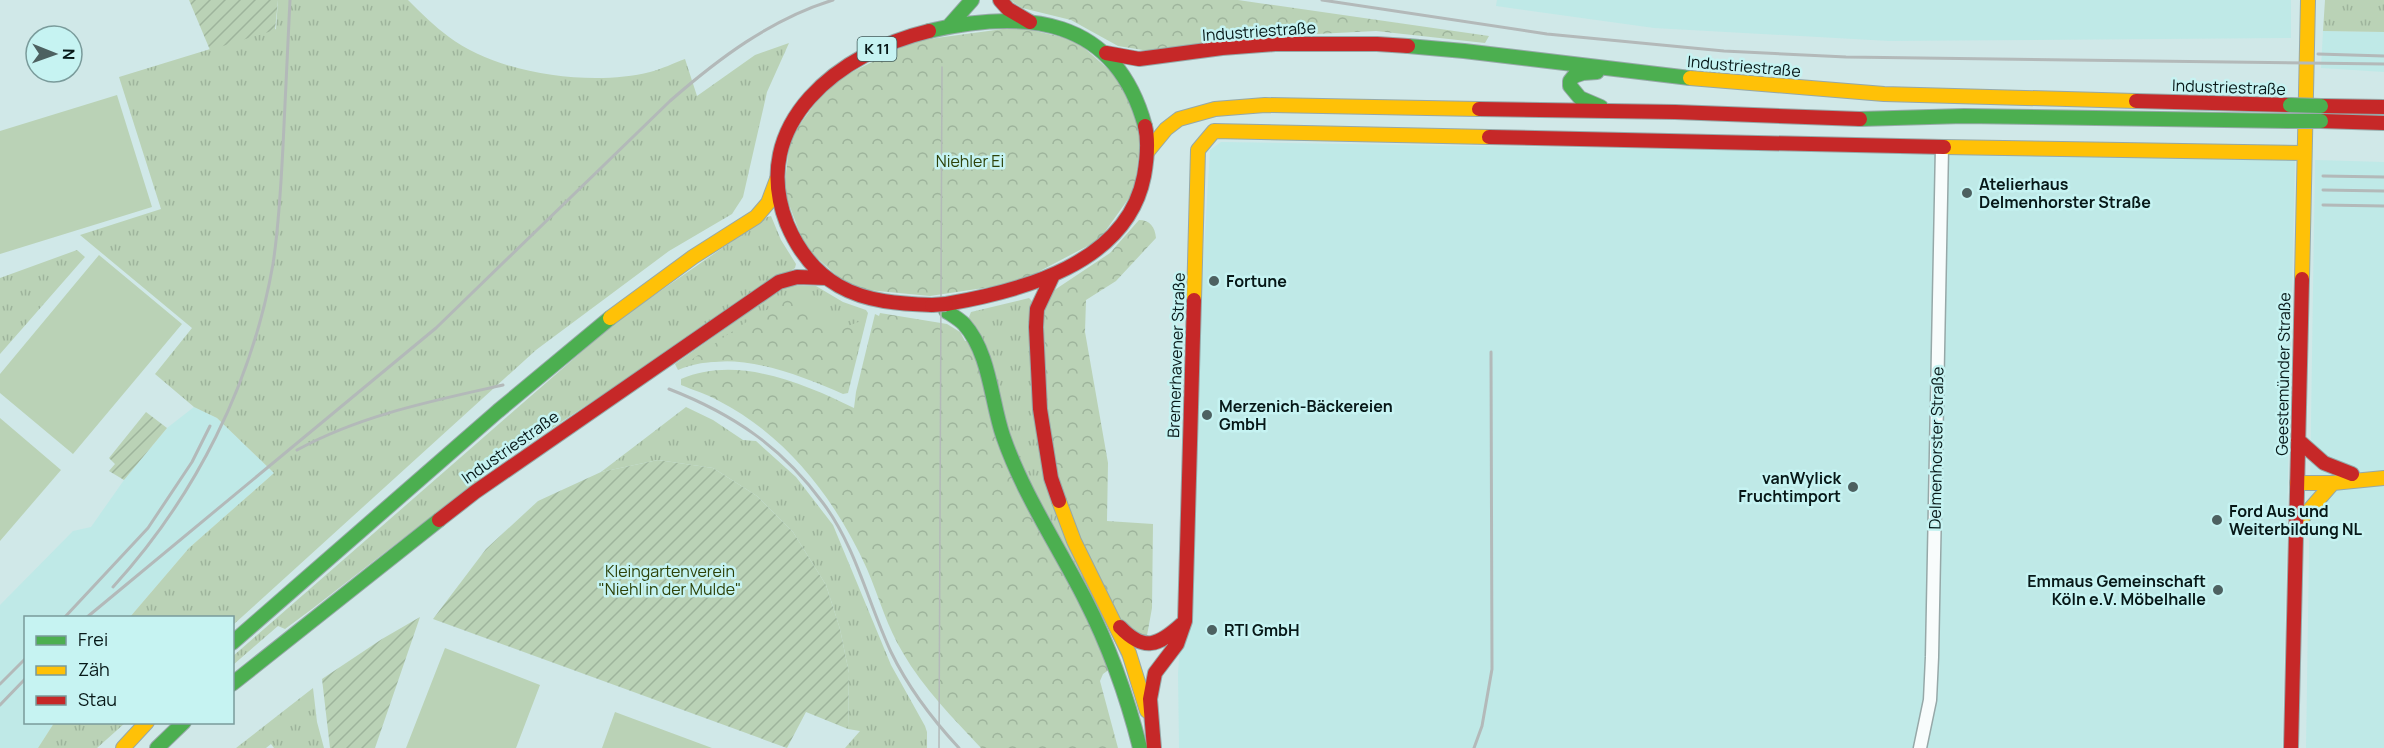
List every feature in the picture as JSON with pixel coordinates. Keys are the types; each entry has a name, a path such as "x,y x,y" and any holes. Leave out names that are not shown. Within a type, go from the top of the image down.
{"main road":[{"path":"949,26 972,0"},
{"name":"K 11","path":"1000,0 1008,9 1031,22"},
{"name":"Geestemünder Straße","path":"2290,748 2308,0"},
{"name":"K 11","path":"992,21 1031,22 1064,29 1100,49 1128,79 1136,93 1147,126 1146,172 1133,208 1113,235 1098,248 1053,275 1012,291 941,306 876,301 850,292 826,278 802,253 787,226 781,207 777,179 780,158 787,130 800,107 814,90 838,70 904,37 949,26 992,21"},
{"name":"Industriestraße","path":"1100,49 1139,59 1254,45 1377,44 1464,51 1630,73 1884,94 2381,106"},
{"path":"1622,112 1579,99 1570,87 1571,81 1576,75 1585,72 1630,73"},
{"name":"Industriestraße","path":"1148,151 1166,129 1179,119 1202,112 1241,106 1301,104 1867,119 1964,116 2384,123"},
{"path":"2366,122 2384,127"},
{"name":"Bremerhavener Straße","path":"1154,748 1150,699 1155,673 1177,644 1185,621 1198,150 1214,131 1942,147"},
{"path":"1942,147 2303,153"},
{"name":"Industriestraße","path":"234,641 498,411 618,312 693,257 756,218 768,203 777,179"},
{"name":"Industriestraße","path":"234,682 475,492 709,329 791,276 806,275 826,278"},
{"name":"Bremerhavener Straße","path":"1053,275 1037,309 1036,327 1044,445 1062,513 1086,569 1113,616 1131,640 1150,645 1168,637 1185,621"},
{"path":"941,306 965,325 978,349 1003,437 1016,470 1036,514 1095,619 1115,664 1140,748"},
{"path":"2298,440 2324,463 2358,477"},
{"path":"2297,477 2333,483 2358,477"},
{"path":"2297,477 2384,478"},
{"path":"2296,524 2333,483"},
{"name":"Bremerhavener Straße","path":"1113,616 1151,724"},
{"path":"1115,664 1127,675 1140,680 1155,673"},
{"path":"123,748 146,724"},
{"path":"157,748 183,724"}],"street":[{"name":"Delmenhorster Straße","path":"1920,748 1930,700 1932,657 1942,147"}],"shaded area":[{"path":"1497,0 2291,0 2291,38 1889,41 1654,28 1496,6"},
{"path":"2323,31 2384,32 2384,72 2321,68"},
{"path":"1221,142 2295,160 2282,748 1179,748 1178,674 1210,150"},
{"path":"2315,160 2384,162 2384,748 2306,748"},
{"path":"194,407 217,418 274,473 189,548 131,616 24,616 24,724 53,724 38,748 0,748 0,605 73,531 91,527 124,480 167,428"}],"green space":[{"path":"189,0 278,0 275,30 210,50"},
{"path":"278,0 408,0 443,33 469,50 493,60 546,74 601,78 626,76 654,71 685,59 697,96 755,55 789,43 767,92 743,197 732,214 669,251 536,350 234,624 234,616 131,616 189,548 274,473 217,418 194,407 155,374 192,328 80,235 161,209 119,77 276,29"},
{"path":"1010,0 1238,0 1489,36 1485,43 1376,31 1277,36 1149,51 1118,46 1071,20 1022,8"},
{"path":"2325,0 2384,0 2384,32 2323,31"},
{"name":"Niehler Ei","path":"1018,27 1075,40 1123,82 1142,131 1134,191 1099,240 1017,283 930,296 857,289 846,284 805,247 784,191 790,138 830,83 914,41"},
{"path":"117,95 152,207 0,254 0,131"},
{"path":"771,216 781,240 796,264 795,268 482,474 481,478 312,609 285,629 278,626 234,664 234,655 617,321"},
{"path":"1139,220 1151,225 1156,238 1116,281 1086,300 1085,332 1108,463 1107,521 1153,524 1152,608 1146,641 1124,627 1072,524 1049,440 1043,311 1053,291 1110,253"},
{"path":"77,250 85,257 0,354 0,278"},
{"path":"99,255 182,324 73,454 0,393 0,374"},
{"path":"787,285 816,286 868,313 848,393 843,394 783,371 741,362 720,361 678,370 675,364"},
{"path":"795,296 812,302 810,313 813,317 823,316 835,328 843,328 866,319 847,392 842,393 805,377 765,366 738,361 691,360 754,317"},
{"path":"1029,298 1032,301 1123,660 1105,621 1028,487 969,317 971,312"},
{"path":"880,313 947,324 960,332 965,341 968,341 1070,584 1110,669 1103,674 1100,681 1118,748 981,748 939,703 911,666 892,633 855,543 807,472 788,451 744,415 681,385 681,379 702,372 747,371 792,382 854,408 875,314 879,316"},
{"path":"686,407 713,420 743,440 756,441 796,477 833,525 891,665 925,726 927,748 845,748 860,731 848,729 849,673 840,629 826,585 793,532 757,496 713,468 658,460 601,472"},
{"path":"146,412 167,428 124,480 109,471 115,464 109,458"},
{"path":"0,418 61,470 0,541"},
{"name":"Kleingartenverein \"Niehl in der Mulde\"","path":"658,460 713,468 757,496 793,532 826,585 840,629 849,673 848,729 806,712 787,748 433,619 486,549 538,501 601,472"},
{"path":"420,617 375,748 330,748 322,679"},
{"path":"445,648 540,685 516,748 406,748"},
{"path":"313,688 317,722 324,748 274,748 271,744 266,748 236,748"},
{"path":"615,712 712,748 602,748"},
{"path":"53,724 124,724 97,748 38,748"}],"tram line":[{"path":"939,748 942,67"}],"railway":[{"path":"113,587 143,552 194,477 216,437 251,352 263,309 277,235 290,0"},
{"path":"88,616 436,328 688,85 767,29 810,8 833,0"},
{"path":"1322,0 1547,34 1724,51 1846,57 2384,64"},
{"path":"2318,54 2384,56"},
{"path":"2323,176 2384,177"},
{"path":"2323,190 2384,191"},
{"path":"2323,205 2384,206"},
{"path":"1474,748 1482,726 1492,669 1491,352"},
{"path":"297,450 346,427 397,410 503,385"},
{"path":"669,389 714,409 755,434 791,465 807,483 823,503 844,538 891,652 905,678 939,726 959,748"},
{"path":"66,616 148,528 192,462 210,426"},
{"path":"0,684 24,660"},
{"path":"0,705 24,680"}],"traffic: fast":[{"path":"949,26 972,0"},
{"path":"929,31 965,24 999,21 1032,22 1062,29 1089,42 1112,62 1131,89 1145,126"},
{"path":"1408,46 1690,78"},
{"path":"1597,72 1574,76 1570,81 1570,86 1580,98 1601,107"},
{"path":"2290,105 2321,106"},
{"path":"1860,119 1964,116 2289,121"},
{"path":"2289,121 2321,121"},
{"path":"946,311 964,324 979,349 1011,457 1030,499 1085,599 1110,653 1140,748"},
{"path":"234,641 498,411 610,318"},
{"path":"234,682 439,520"},
{"path":"157,748 182,724"}],"traffic: slow":[{"path":"2302,279 2308,0"},
{"path":"1690,78 1884,94 2136,101"},
{"path":"1148,151 1166,129 1179,119 1215,109 1265,105 1479,109"},
{"path":"1194,300 1198,150 1214,131 1489,137"},
{"path":"1944,147 2303,153"},
{"path":"610,318 693,257 756,217 768,203 777,179"},
{"path":"2297,483 2333,483 2384,478"},
{"path":"2297,524 2333,483"},
{"path":"1059,501 1074,541 1129,653 1147,711"},
{"path":"123,748 145,724"}],"traffic: jam":[{"path":"1000,0 1008,9 1030,22"},
{"path":"929,31 896,41 864,56 835,75 810,98 791,124 780,154 778,188 787,224 796,243 822,274 839,286 861,296 896,303 932,305"},
{"path":"1106,53 1139,59 1222,48 1275,44 1408,46"},
{"path":"2136,101 2290,105"},
{"path":"2321,106 2384,107"},
{"path":"1479,109 1675,112 1860,119"},
{"path":"2321,121 2384,123"},
{"path":"946,304 1006,291 1037,281 1067,268 1094,252 1116,231 1134,206 1146,163 1145,126"},
{"path":"1489,137 1944,147"},
{"path":"1053,275 1037,309 1036,327 1040,409 1051,478 1059,501"},
{"path":"439,520 475,492 779,282 797,277 826,278"},
{"path":"2291,748 2302,279"},
{"path":"1154,748 1150,699 1155,673 1177,644 1185,621 1194,300"},
{"path":"932,305 946,304"},
{"path":"2298,440 2324,463 2352,474"},
{"path":"1120,627 1136,640 1151,643 1166,637 1182,624"}],"place":[{"name":"Atelierhaus Delmenhorster Straße","path":"1967,193"},
{"name":"Fortune","path":"1214,281"},
{"name":"Merzenich-Bäckereien GmbH","path":"1207,415"},
{"name":"vanWylick Fruchtimport","path":"1853,487"},
{"name":"Ford Aus und Weiterbildung NL","path":"2217,520"},
{"name":"Emmaus Gemeinschaft Köln e.V. Möbelhalle","path":"2218,590"},
{"name":"RTI GmbH","path":"1212,630"}]}
